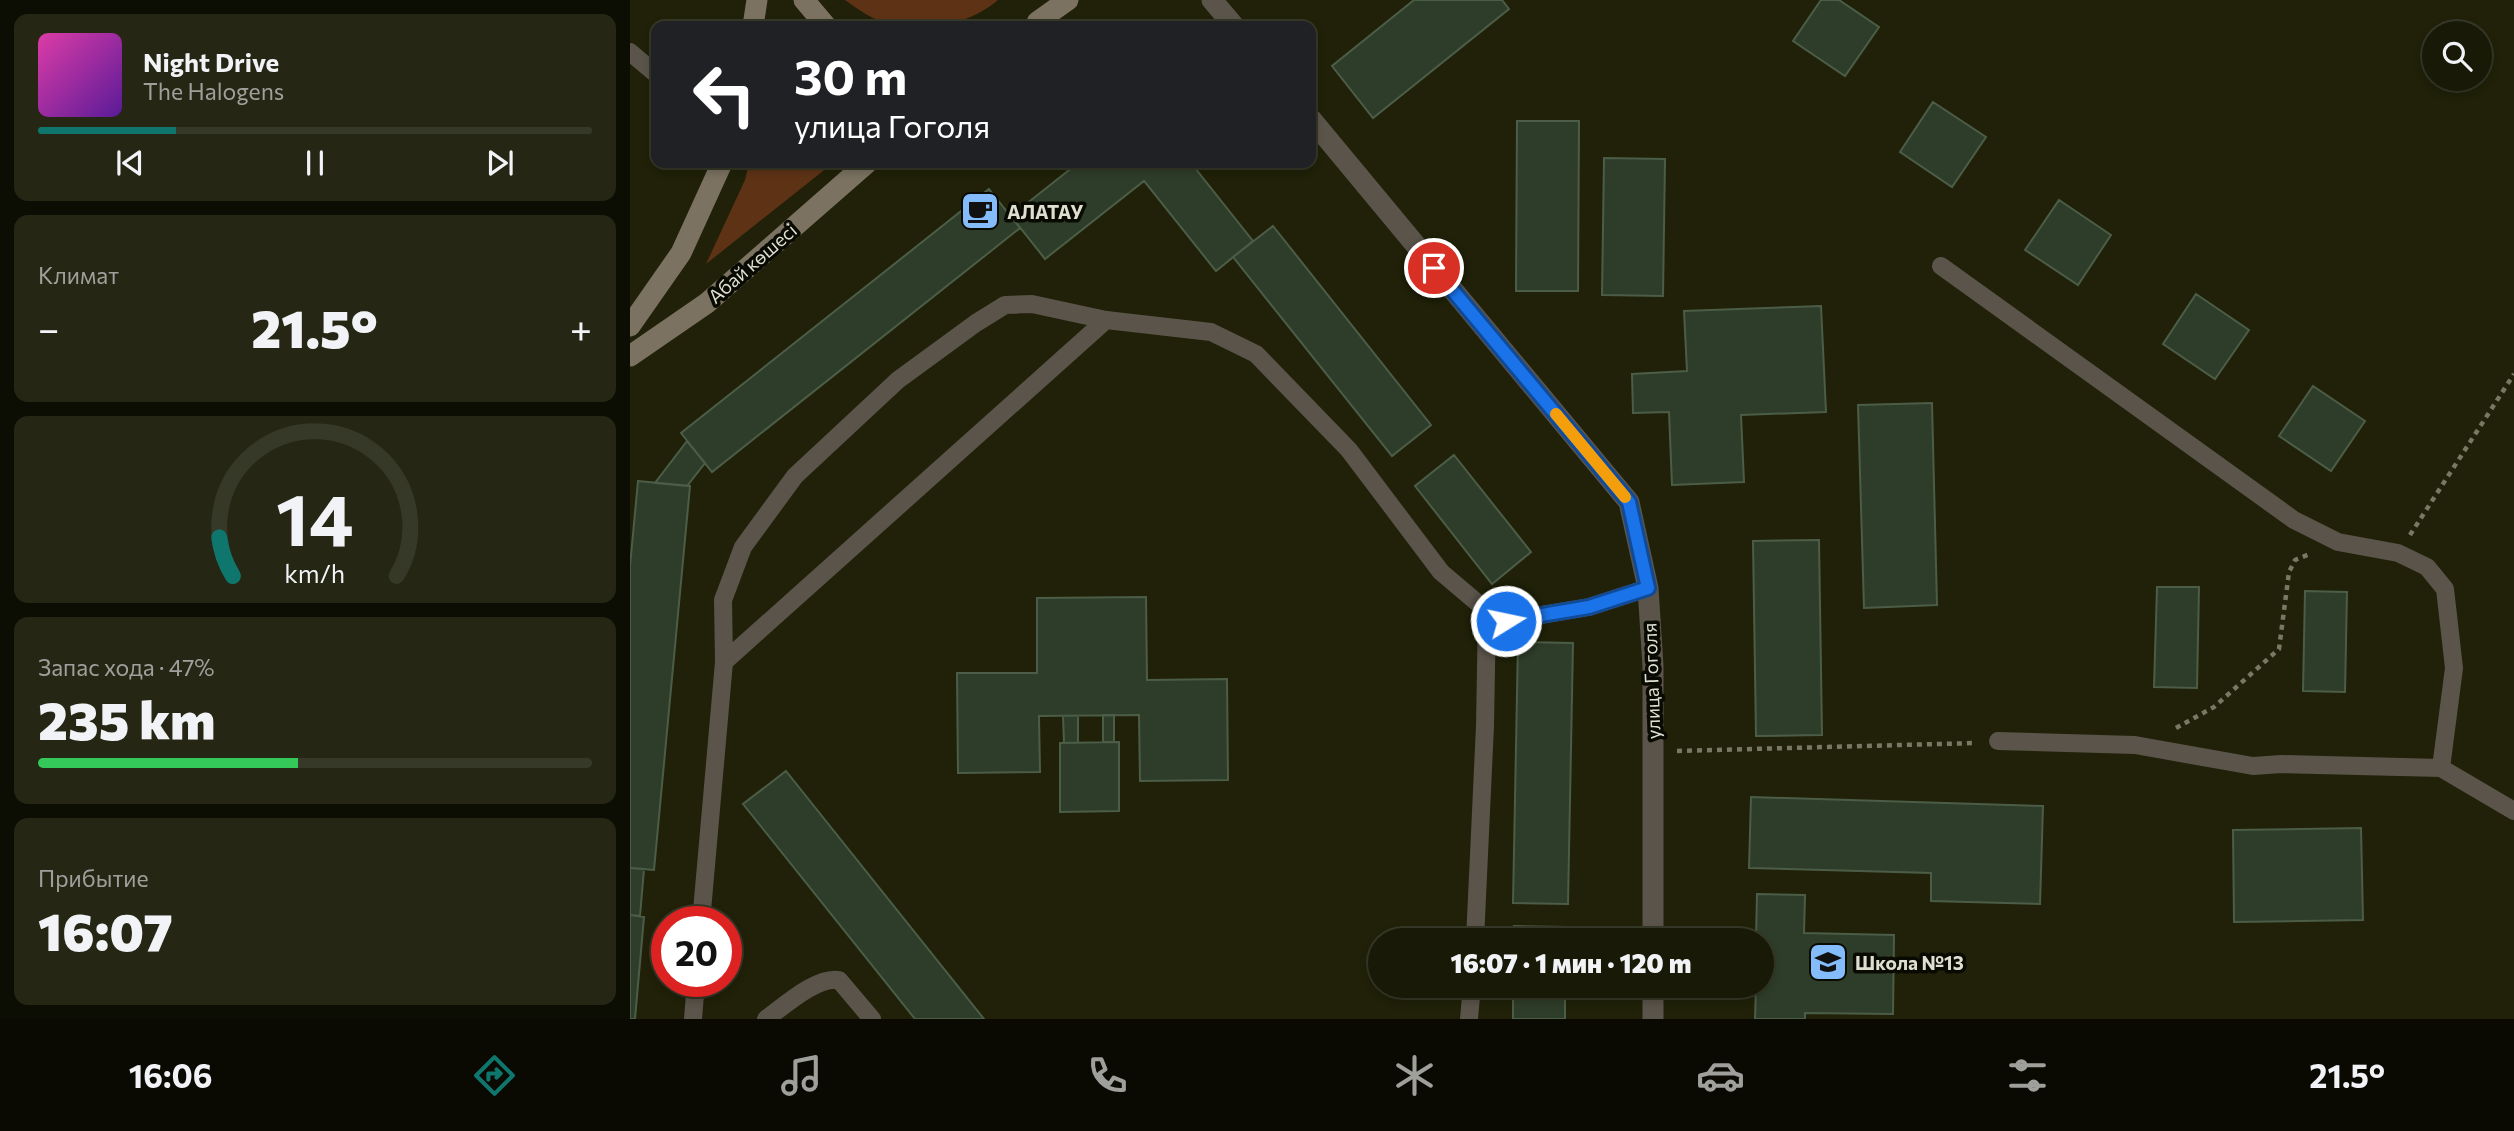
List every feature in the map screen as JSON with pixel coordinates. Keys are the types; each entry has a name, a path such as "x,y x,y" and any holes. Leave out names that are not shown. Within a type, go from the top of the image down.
{"main road":[{"path":"754,21 757,0"},
{"path":"804,0 822,21"},
{"path":"1036,21 1054,0"},
{"path":"1038,21 1068,0"},
{"path":"630,326 681,253 720,168"},
{"name":"Абай көшесі","path":"630,356 707,303 861,168"}],"street":[{"path":"1212,0 1230,21"},
{"name":"улица Гоголя","path":"1316,125 1629,502 1648,588 1653,666 1653,928"},
{"path":"1653,998 1653,1019"}],"lane":[{"path":"630,52 651,70"},
{"path":"1941,266 2294,520 2338,542 2398,553 2427,566 2445,589 2454,668 2441,768"},
{"path":"702,906 724,662 723,600 743,547 795,476 898,380 1005,304 1032,304 1106,320 1211,332 1256,354 1349,450 1441,572 1488,611 1506,621 1589,607 1648,588"},
{"path":"724,662 1106,320"},
{"path":"1476,928 1488,611"},
{"path":"1998,740 2135,745 2253,766 2281,764 2441,768 2514,811"},
{"path":"766,1019 821,981 833,979 839,980 872,1019"},
{"path":"693,1019 695,997"},
{"path":"1469,1019 1471,998"}],"path":[{"path":"2398,553 2514,374"},
{"path":"2135,745 2166,734 2214,707 2279,649 2289,572 2295,560 2338,542"},
{"path":"1653,753 1983,743 1998,740"}],"shaded area":[{"path":"845,0 998,0 960,21 882,21"},
{"path":"748,168 827,168 706,264 745,180"}],"building":[{"path":"1414,0 1502,0 1509,9 1373,118 1332,66"},
{"path":"1821,0 1839,0 1879,27 1845,76 1793,41"},
{"path":"1933,102 1986,137 1952,187 1900,152"},
{"path":"1517,121 1579,121 1578,291 1516,291"},
{"path":"1604,158 1665,159 1663,296 1602,295"},
{"path":"1072,168 1195,168 1253,241 1216,271 1144,181 1045,259 1011,216"},
{"path":"989,189 1020,228 712,472 681,433"},
{"path":"2059,200 2111,235 2078,285 2025,250"},
{"path":"1273,226 1431,425 1392,456 1233,257"},
{"path":"2196,294 2249,330 2215,379 2163,344"},
{"path":"1821,306 1826,412 1741,415 1744,482 1672,485 1669,412 1633,413 1632,374 1687,371 1684,311"},
{"path":"2313,386 2365,421 2331,471 2279,436"},
{"path":"1932,403 1937,605 1864,608 1858,405"},
{"path":"687,441 705,463 687,486 655,483"},
{"path":"1454,455 1531,552 1492,584 1415,486"},
{"path":"638,481 690,486 654,870 630,868 630,566"},
{"path":"1819,540 1822,735 1756,736 1753,541"},
{"path":"2157,587 2199,587 2197,688 2154,687"},
{"path":"2305,591 2347,592 2345,692 2303,691"},
{"path":"1146,597 1147,680 1227,679 1228,780 1140,781 1139,715 1039,716 1040,772 958,773 957,673 1037,673 1037,598"},
{"path":"1518,642 1573,643 1568,904 1513,903"},
{"path":"1103,715 1114,715 1114,742 1103,742"},
{"path":"1063,716 1078,716 1078,743 1064,743"},
{"path":"1119,742 1119,811 1060,812 1060,743"},
{"path":"786,771 984,1019 915,1019 743,804"},
{"path":"1751,797 2043,806 2040,904 1931,901 1931,873 1749,868"},
{"path":"2361,828 2363,920 2234,922 2233,830"},
{"path":"630,868 644,869 640,916 630,915"},
{"name":"Школа №13","path":"1757,894 1805,895 1804,933 1894,935 1893,1014 1805,1013 1805,1019 1755,1019 1756,998 1774,998 1774,928 1756,928"},
{"path":"630,915 644,917 635,1019 630,1019"},
{"path":"1514,926 1566,927 1566,928"},
{"path":"1513,998 1565,998 1565,1019 1513,1019"}],"slow traffic":[{"path":"1556,414 1625,497"}],"place":[{"name":"АЛАТАУ","path":"980,211"},
{"name":"Школа №13","path":"1828,962"}],"route":[{"path":"1434,268 1629,502 1648,588 1589,607 1506,621"}]}
